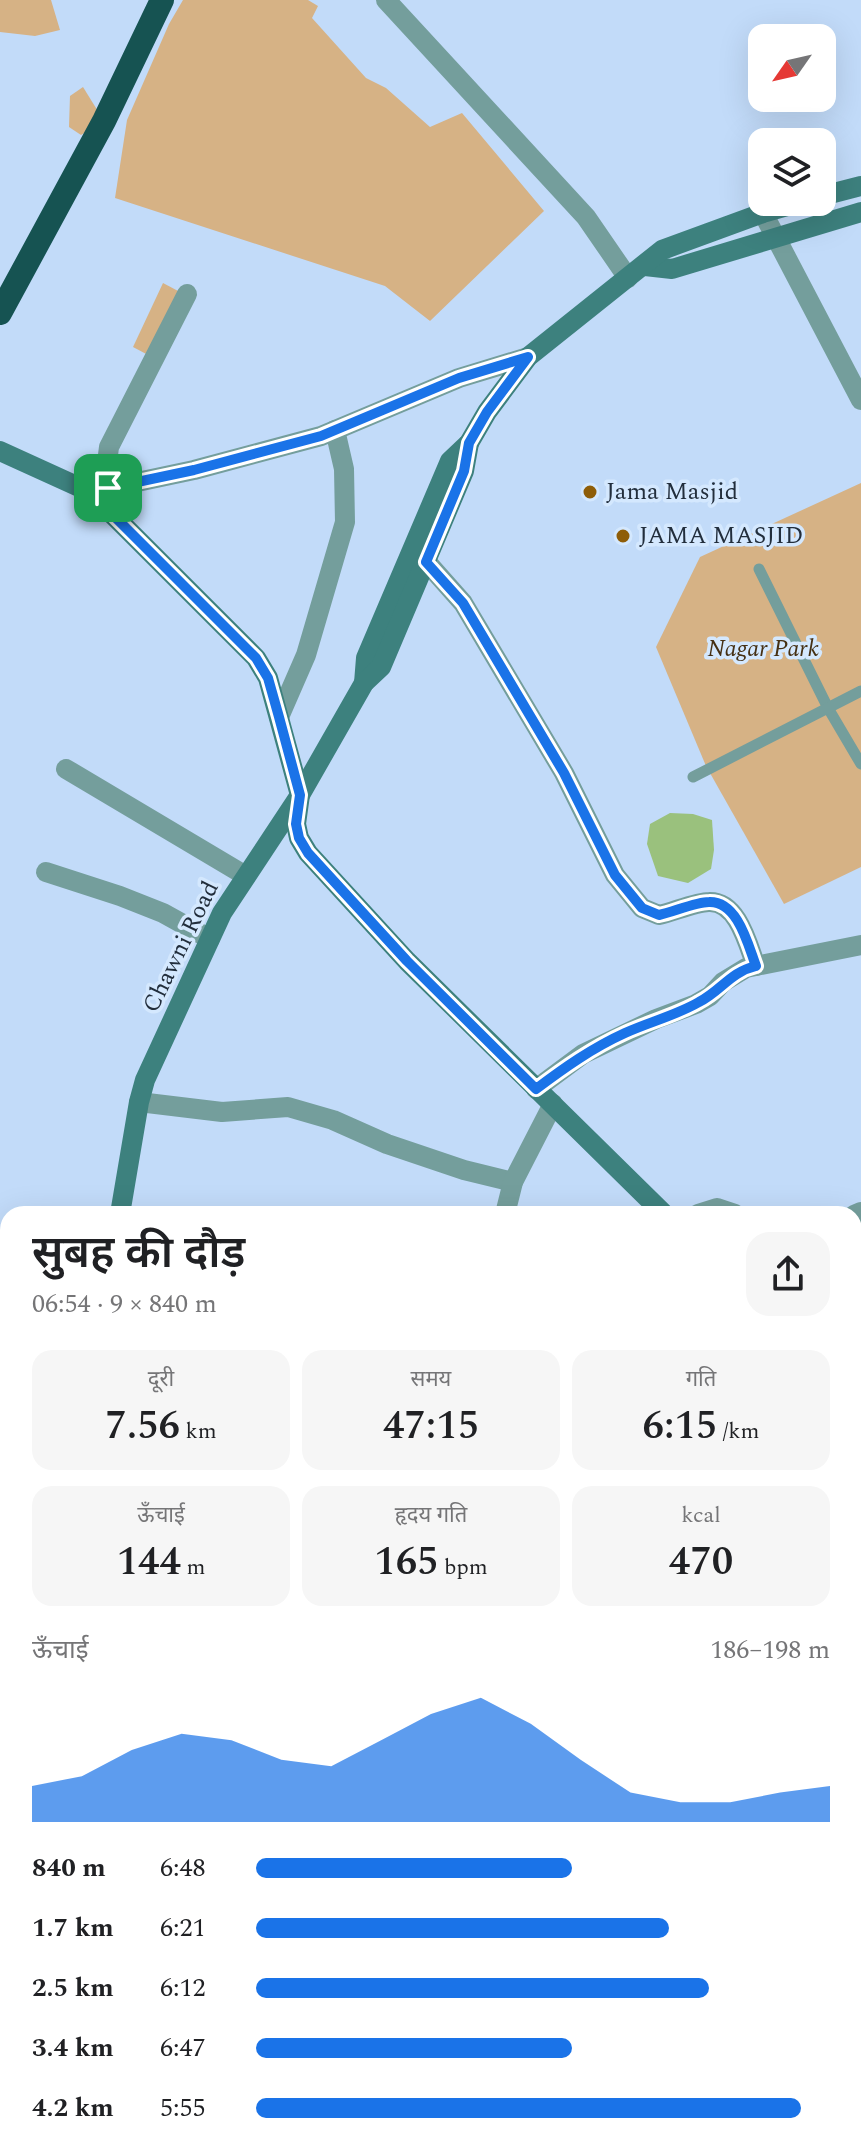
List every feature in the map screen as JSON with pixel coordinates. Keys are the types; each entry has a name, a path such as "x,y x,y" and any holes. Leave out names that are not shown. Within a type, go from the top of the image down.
{"highway":[{"path":"0,313 104,121 162,0"}],"street":[{"path":"386,0 636,272 672,269 861,212"},
{"path":"836,192 861,186"},
{"name":"Chawni Road","path":"121,1206 145,1080 222,913 300,795 364,683 381,667 420,555 464,471 469,443 487,412 528,357 662,250 755,216"},
{"path":"765,216 861,400"},
{"path":"99,490 109,447 187,294"},
{"path":"99,490 194,470 321,436 459,378 528,357"},
{"path":"279,717 306,655 345,522 344,469 335,430"},
{"path":"0,451 99,490 256,658 268,678 300,795 296,824 299,838 308,853 407,961 656,1206"},
{"path":"420,555 463,603 564,773 615,875 642,908 659,915 706,901 719,903 734,915 756,966"},
{"path":"66,769 246,876"},
{"path":"46,872 163,913 210,939"},
{"path":"536,1089 583,1054 656,1019 696,1004 746,968 861,945"},
{"path":"139,1102 222,1112 288,1107 333,1120 387,1144 464,1170 513,1182"},
{"path":"507,1206 513,1182 553,1104"}],"lane":[{"path":"759,569 828,708 861,764"},
{"path":"693,777 861,691"}],"green space":[{"path":"0,0 51,0 60,30 35,36 0,32"},
{"path":"183,0 308,0 318,6 312,18 366,78 386,88 430,127 462,113 544,211 430,321 385,286 115,198 127,120 169,24"},
{"path":"83,87 104,121 81,135 69,127 70,96"},
{"path":"163,283 180,292 150,356 133,347"},
{"name":"Nagar Park","path":"861,483 861,867 784,904 706,766 656,647 700,557"}],"shaded area":[{"path":"670,813 693,814 712,820 714,850 711,869 688,883 658,876 647,844 650,824"}],"place":[{"name":"Jama Masjid","path":"590,492"},
{"name":"JAMA MASJID","path":"623,536"}],"route":[{"path":"528,357 487,412 469,443 464,471 426,562 463,603 564,773 615,875 642,908 659,915 706,901 719,903 734,915 756,966 746,968 723,982 710,996 696,1004 656,1019 583,1054 536,1089 407,961 308,853 299,838 296,824 300,795 268,678 256,658 90,492 108,488 194,470 321,436 459,378 528,357"}]}
